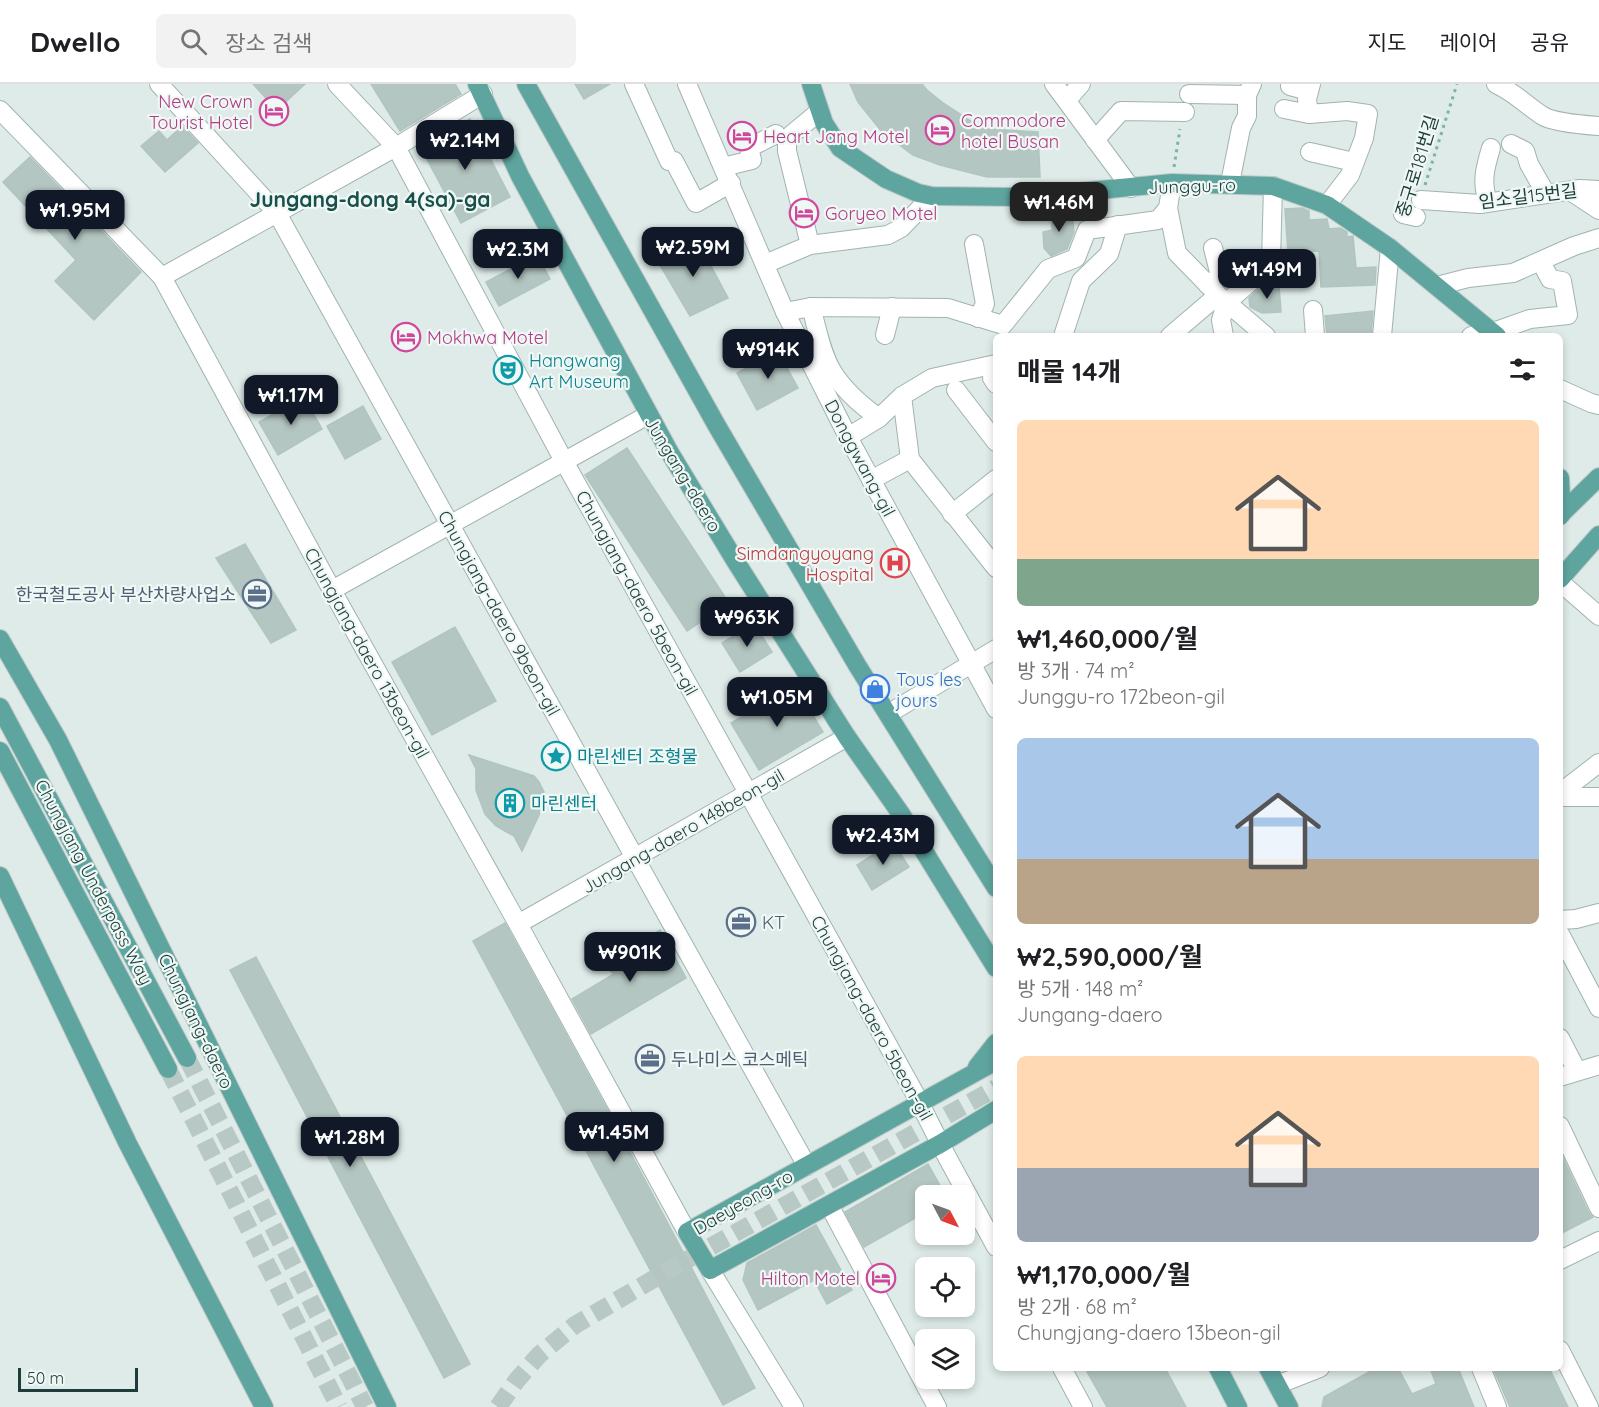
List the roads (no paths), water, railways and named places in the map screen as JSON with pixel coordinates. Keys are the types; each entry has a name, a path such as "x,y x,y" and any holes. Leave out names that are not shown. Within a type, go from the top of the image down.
{"main road":[{"path":"526,84 717,426 888,714 993,883"},
{"name":"Junggu-ro","path":"811,84 824,123 840,148 886,179 918,193 932,196 1027,197 1173,183 1273,186 1327,205 1390,248 1494,333"},
{"name":"Jungang-daero","path":"480,89 520,176 648,415 736,562 847,738 901,814 993,963"},
{"path":"1563,512 1599,477"},
{"path":"1563,566 1596,538"},
{"path":"1563,576 1596,538"},
{"name":"Chungjang-daero","path":"0,639 63,751 387,1407"},
{"name":"Chungjang Underpass Way","path":"0,706 187,1058"},
{"name":"Chungjang Underpass Way","path":"0,751 168,1069"},
{"path":"0,876 128,1144 264,1407"},
{"path":"968,1076 993,1049"},
{"name":"Daeyeong-ro","path":"710,1270 687,1232 993,1063"},
{"path":"710,1270 940,1144 993,1112"},
{"path":"1220,1371 1238,1407"},
{"path":"1270,1371 1289,1407"}],"street":[{"name":"Chungjang-daero 9beon-gil","path":"159,84 277,213 807,1166"},
{"name":"Chungjang-daero 5beon-gil","path":"338,84 396,147 565,463 920,1103 993,1241"},
{"path":"634,84 669,161 674,160 696,203 727,175 752,160 749,148 776,134"},
{"name":"Donggwang-gil","path":"687,84 785,312 848,437 993,703"},
{"path":"1054,84 1131,188"},
{"path":"1066,100 1081,84"},
{"path":"1496,84 1511,91 1545,117 1599,126"},
{"path":"1290,86 1310,88 1307,99 1309,114"},
{"path":"162,277 396,147 480,89"},
{"path":"1095,140 1121,111 1187,103 1249,89 1247,116 1241,128 1230,183"},
{"path":"1284,109 1309,114 1347,111 1368,114 1364,138 1350,175 1327,205"},
{"name":"Chungjang-daero 13beon-gil","path":"0,110 162,277 332,590 519,924 687,1232"},
{"path":"810,245 787,151 787,141 820,111"},
{"path":"1511,144 1525,151 1529,164 1546,194"},
{"path":"1488,202 1483,188 1484,171 1491,148"},
{"path":"1310,152 1354,162"},
{"path":"1173,183 1168,208 1177,253 1217,294 1262,333"},
{"path":"1173,333 1217,294 1261,273 1271,262 1273,186"},
{"name":"임소길15번길","path":"1413,210 1599,189"},
{"path":"1570,191 1599,210"},
{"path":"765,264 810,245 888,235 901,228 932,196"},
{"path":"785,312 812,307 948,308 1006,331 1048,269 1076,258 1087,230 1158,220 1168,208"},
{"path":"1064,333 1082,281 1109,254 1118,225"},
{"path":"1437,286 1468,278 1513,273 1574,246 1599,238"},
{"path":"974,244 985,304 978,318"},
{"path":"1213,248 1220,276 1217,294 1223,333"},
{"path":"1382,333 1390,248"},
{"path":"1498,333 1530,320 1568,315 1562,280 1550,279 1541,262"},
{"path":"812,307 824,355 833,372 864,407 879,417"},
{"path":"885,335 892,307"},
{"path":"1313,310 1315,333"},
{"path":"848,437 879,417 902,396 932,378 993,376"},
{"path":"956,390 993,438"},
{"path":"1563,390 1599,405"},
{"path":"902,396 910,459 952,514 993,560"},
{"path":"332,590 648,415"},
{"path":"871,480 910,459"},
{"path":"952,514 993,481"},
{"path":"1563,583 1599,615"},
{"path":"888,714 993,651"},
{"name":"Jungang-daero 148beon-gil","path":"519,924 847,738"},
{"path":"1563,793 1599,763"},
{"path":"1563,795 1599,797"},
{"path":"1563,920 1599,913"},
{"path":"1563,940 1599,1008"},
{"path":"1563,1050 1569,1074 1599,1065"},
{"path":"1563,1132 1599,1208"},
{"path":"829,1205 937,1407"},
{"path":"1563,1259 1599,1241"},
{"path":"710,1270 794,1407"},
{"path":"1563,1356 1589,1407"},
{"path":"1064,1371 1083,1407"},
{"path":"1277,1385 1312,1371"},
{"path":"1482,1371 1497,1407"}],"tunnel":[{"path":"187,1058 365,1407"},
{"path":"168,1069 339,1407"},
{"path":"498,1407 539,1355 575,1325 676,1266 993,1090"}],"place":[{"name":"New Crown Tourist Hotel","path":"274,111"},
{"name":"Commodore hotel Busan","path":"940,130"},
{"name":"Heart Jang Motel","path":"742,136"},
{"name":"Goryeo Motel","path":"804,213"},
{"name":"Mokhwa Motel","path":"406,337"},
{"name":"Hangwang Art Museum","path":"508,370"},
{"name":"Simdangyoyang Hospital","path":"895,563"},
{"name":"한국철도공사 부산차량사업소","path":"257,594"},
{"name":"Tous les jours","path":"875,689"},
{"name":"마린센터 조형물","path":"556,756"},
{"name":"마린센터","path":"510,803"},
{"name":"KT","path":"741,922"},
{"name":"두나미스 코스메틱","path":"650,1059"},
{"name":"Hilton Motel","path":"881,1278"}],"district":[{"name":"Jungang-dong 4(sa)-ga","path":"370,199"}]}
